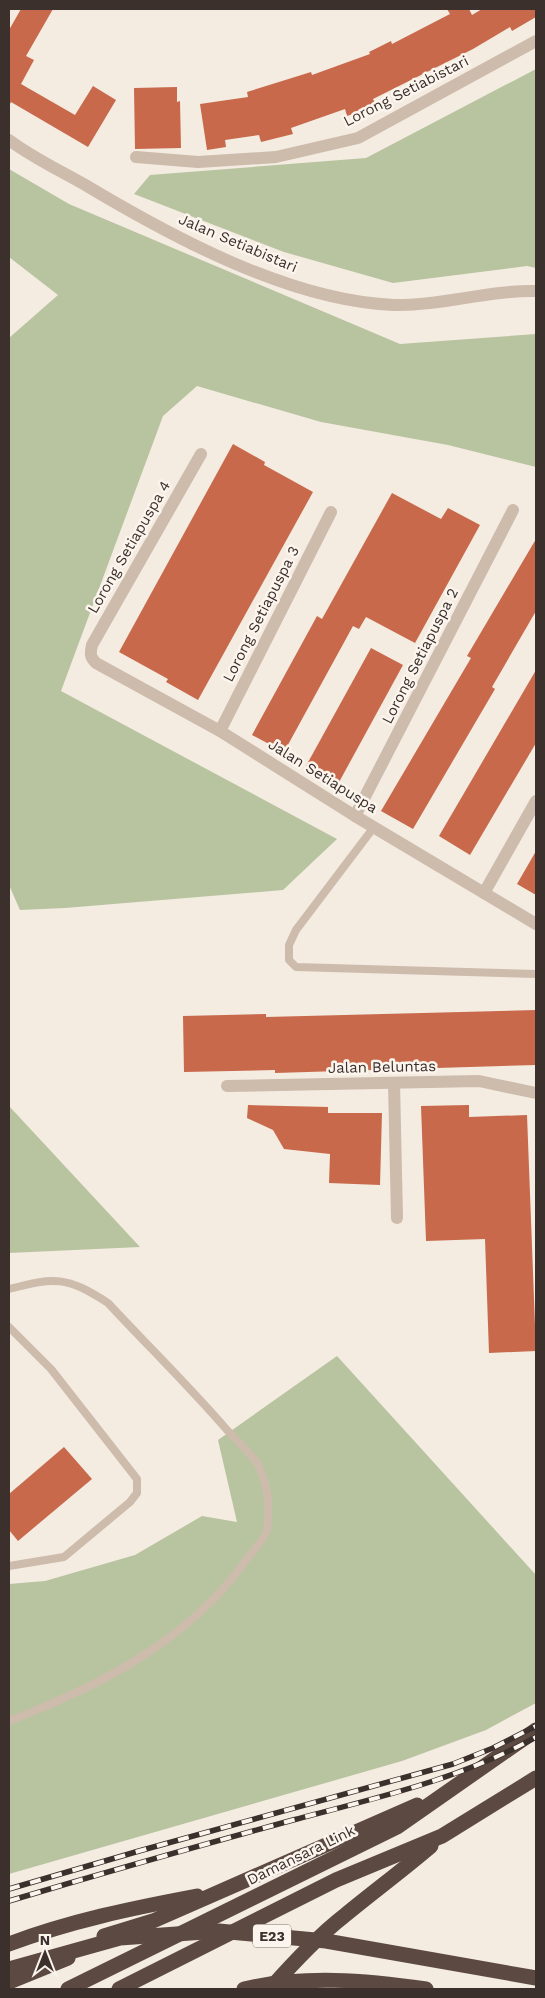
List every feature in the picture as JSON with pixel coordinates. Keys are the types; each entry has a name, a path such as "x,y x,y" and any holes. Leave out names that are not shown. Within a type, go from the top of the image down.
{"highway":[{"name":"Damansara Link","path":"68,1989 397,1827 536,1730"},
{"name":"E23","path":"119,1989 336,1880 442,1836 536,1778"},
{"path":"9,1964 153,1921 447,1791"},
{"path":"270,1989 295,1960 342,1916 397,1875 442,1836"},
{"path":"9,1944 32,1935 122,1910 223,1890"},
{"name":"E23","path":"9,1969 120,1938 219,1930 326,1941 536,1978"},
{"path":"9,1982 120,1938"},
{"path":"244,1989 265,1984 330,1980 426,1989"}],"street":[{"name":"Lorong Setiabistari","path":"136,157 198,162 276,157 358,138 536,41"},
{"name":"Jalan Setiabistari","path":"9,140 149,223 253,271 320,294 358,302 396,305 494,293 536,291"},
{"name":"Lorong Setiapuspa 4","path":"92,658 90,654 92,646 200,454"},
{"name":"Lorong Setiapuspa 2","path":"355,816 513,510"},
{"name":"Lorong Setiapuspa 3","path":"220,731 331,512"},
{"name":"Jalan Setiapuspa","path":"92,658 96,663 220,731 355,816 536,924"},
{"path":"484,892 536,801"},
{"name":"Jalan Beluntas","path":"227,1086 479,1082 536,1093"},
{"path":"394,1083 397,1218"}],"lane":[{"path":"374,827 296,930 289,945 289,960 296,967 536,974"},
{"path":"9,1289 49,1280 67,1282 88,1290 108,1303 258,1464 268,1491 267,1531 239,1570 186,1625 120,1671 70,1697 9,1721"},
{"path":"9,1327 51,1368 137,1479 137,1493 130,1502 64,1557 9,1566"}],"green space":[{"path":"536,69 536,268 527,266 393,283 284,252 134,194 150,175 366,158"},
{"path":"9,169 69,204 400,344 536,334 536,467 448,445 321,422 197,386 163,416 61,691 337,839 283,890 20,910 9,885 9,338 58,295 9,257"},
{"path":"9,1106 140,1247 9,1253"},
{"path":"337,1356 536,1575 536,1703 486,1730 402,1761 9,1874 9,1584 45,1581 135,1555 202,1516 237,1522 218,1440"}],"building":[{"path":"21,9 53,9 26,56 34,60 21,84 75,115 93,86 116,100 88,147 11,102 9,106 9,30"},
{"path":"447,9 469,9 472,15 482,9 536,9 536,17 512,31 510,27 473,49 373,99 376,106 347,116 345,109 291,128 293,134 261,142 259,135 225,140 226,147 207,150 200,104 248,97 247,92 311,72 312,75 370,54 369,52 391,41 392,44 450,14"},
{"path":"177,87 177,102 180,101 181,148 135,149 134,88"},
{"path":"233,444 265,462 264,465 313,492 198,700 166,682 168,679 119,652"},
{"path":"392,493 441,519 448,508 480,525 415,643 366,617 359,629 353,626 284,752 252,735 317,616 322,619"},
{"path":"536,539 536,611 492,687 495,689 413,829 381,811 471,658 467,656"},
{"path":"371,648 403,665 338,784 306,766"},
{"path":"536,670 536,743 470,855 439,836"},
{"path":"536,851 536,895 517,884"},
{"path":"536,1010 536,1065 275,1073 275,1070 184,1072 183,1016 266,1014 266,1017"},
{"path":"248,1105 328,1107 328,1113 382,1113 380,1185 329,1183 330,1154 284,1149 273,1130 247,1118"},
{"path":"469,1105 469,1117 527,1115 536,1351 489,1353 485,1239 426,1241 421,1106"},
{"path":"64,1447 92,1479 18,1541 9,1530 9,1494"}],"railway":[{"path":"9,1889 453,1764 493,1748 536,1726"},
{"path":"9,1901 418,1786 478,1765 536,1737"}]}
